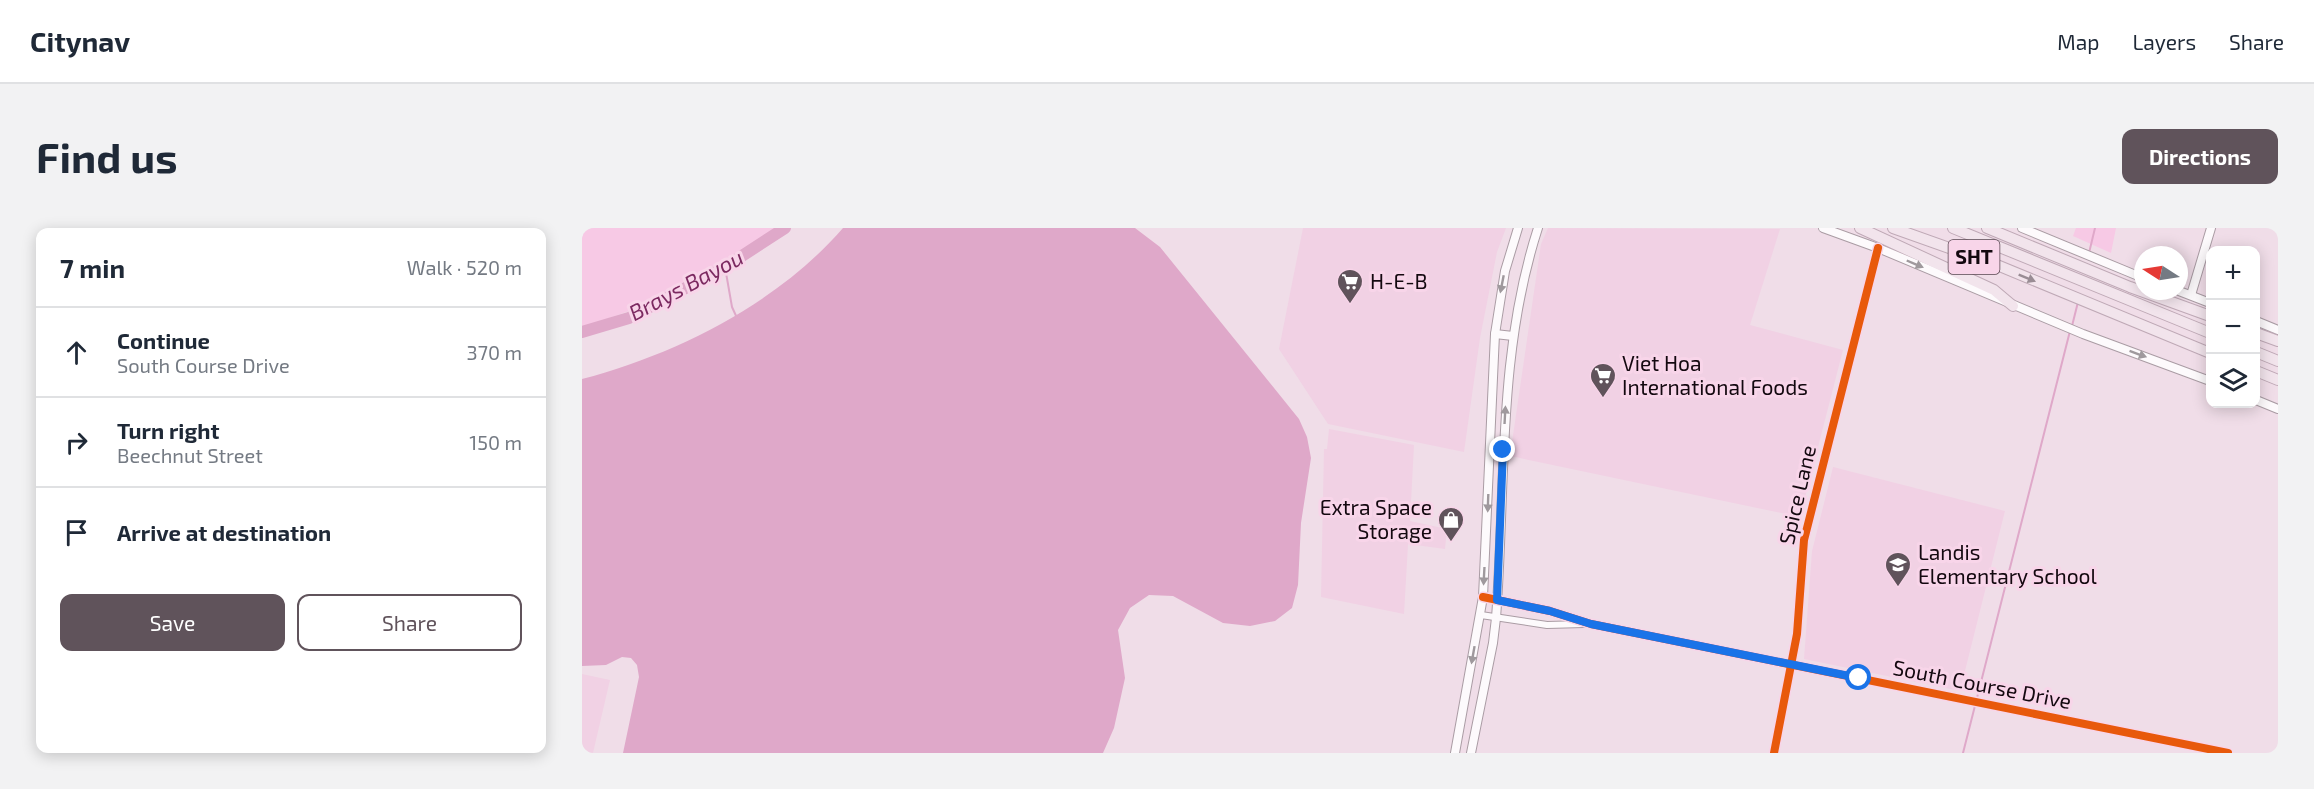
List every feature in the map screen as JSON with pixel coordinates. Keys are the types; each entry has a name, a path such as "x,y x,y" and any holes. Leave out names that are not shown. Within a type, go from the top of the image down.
{"highway":[{"path":"1860,228 1994,290 2013,306"},
{"name":"SHT","path":"1893,228 1950,247 2206,351"},
{"name":"SHT","path":"1953,228 2206,331"},
{"path":"1987,228 2106,277 2206,314"},
{"path":"2260,334 2278,341"},
{"path":"2260,354 2278,361"},
{"path":"2260,373 2278,380"}],"main road":[{"path":"1455,753 1483,597 1495,334 1505,271 1518,228"},
{"path":"1471,753 1496,618 1503,450 1513,336 1538,228"},
{"path":"1823,228 1878,248 2052,322 2206,379"},
{"path":"2022,228 2134,274"},
{"path":"2191,295 2211,228"},
{"path":"2188,294 2206,301"},
{"path":"2260,323 2278,330"},
{"path":"1495,334 1513,336"},
{"path":"2260,401 2278,409"},
{"path":"1490,451 1503,450"}],"street":[{"name":"Spice Lane","path":"1774,753 1797,634 1804,540 1878,248"},
{"name":"South Course Drive","path":"1483,597 1550,611 1591,624 2228,753"},
{"name":"South Course Drive","path":"1481,615 1547,625 1591,624"}],"shaded area":[{"path":"582,228 778,228 725,260 629,311 582,328"},
{"path":"843,228 1135,228 1160,247 1299,419 1307,437 1311,458 1301,523 1298,585 1292,608 1275,621 1250,626 1223,623 1173,596 1149,595 1130,608 1118,630 1125,678 1114,728 1103,753 623,753 639,677 637,665 631,658 622,657 606,665 582,666 582,379 654,355 724,322 788,280"},
{"path":"1303,228 1506,228 1497,252 1480,338 1464,452 1328,424 1279,349"},
{"path":"1548,228 1780,229 1750,325 1843,350 1800,517 1510,456 1541,244"},
{"path":"2076,228 2116,228 2111,253 2073,236"},
{"path":"1329,429 1414,445 1410,521 1447,529 1445,549 1408,544 1404,614 1321,597 1324,449 1327,449"},
{"name":"Landis Elementary School","path":"1833,467 2005,511 1960,691 1804,659 1812,551"},
{"path":"582,674 610,680 593,753 582,753"}],"waterway":[{"name":"Brays Bayou","path":"582,332 629,318 725,267 785,228"},
{"path":"2089,253 2095,228"},
{"path":"725,267 732,307 737,318"},
{"path":"2072,326 2078,302"},
{"path":"1963,753 2070,331"}],"cycle path":[{"path":"1774,753 1797,634 1804,540 1878,248"},
{"path":"1483,597 1550,611 1591,624 2228,753"}],"place":[{"name":"H-E-B","path":"1350,305"},
{"name":"Viet Hoa International Foods","path":"1603,399"},
{"name":"Extra Space Storage","path":"1451,543"},
{"name":"Landis Elementary School","path":"1898,588"}],"route":[{"path":"1503,450 1497,600 1550,611 1591,624 1859,678"}]}
